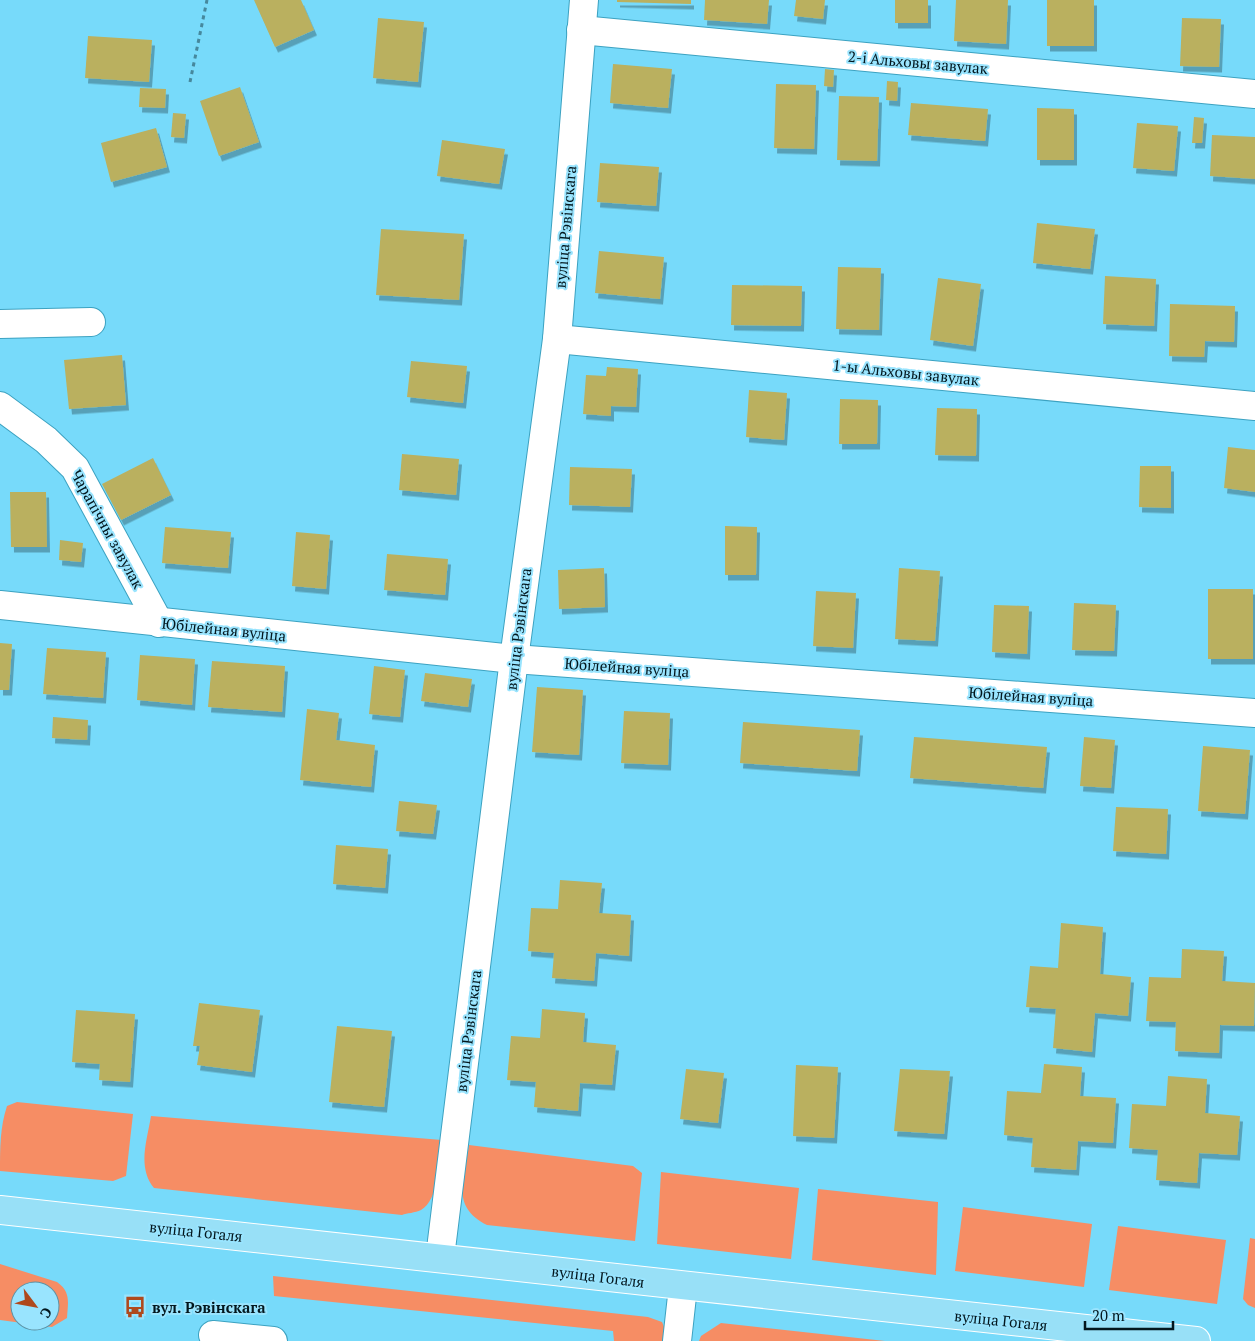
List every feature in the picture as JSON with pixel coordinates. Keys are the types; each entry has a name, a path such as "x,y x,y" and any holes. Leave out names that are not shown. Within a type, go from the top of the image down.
{"main road":[{"name":"вуліца Гогаля","path":"0,1210 440,1257 683,1287 1196,1341"}],"street":[{"name":"вуліца Рэвінскага","path":"440,1257 514,659 557,338 584,0"},
{"name":"2-і Альховы завулак","path":"581,30 1255,94"},
{"path":"0,324 91,322"},
{"name":"1-ы Альховы завулак","path":"557,338 1255,406"},
{"name":"Чарапічны завулак","path":"0,406 46,440 76,468 159,622"},
{"name":"Юбілейная вуліца","path":"0,605 514,659 1255,713"},
{"path":"677,1341 683,1287"},
{"path":"213,1334 273,1341"}],"path":[{"path":"190,82 207,0"}],"shaded area":[{"path":"17,1102 133,1114 126,1176 113,1181 0,1171 3,1122 7,1106"},
{"path":"151,1116 442,1140 438,1178 432,1198 427,1205 419,1211 402,1215 154,1188 149,1180 145,1163"},
{"path":"469,1145 633,1166 642,1173 635,1241 487,1225 475,1218 464,1200 462,1191 463,1180"},
{"path":"661,1172 799,1188 791,1259 657,1244"},
{"path":"818,1189 938,1202 936,1275 812,1260"},
{"path":"963,1207 1092,1224 1084,1287 955,1271"},
{"path":"1118,1226 1226,1240 1217,1304 1109,1290"},
{"path":"1250,1238 1255,1239 1255,1308 1248,1305 1243,1299"},
{"path":"0,1264 54,1281 10,1281 10,1321 0,1320"},
{"path":"273,1276 648,1317 662,1322 668,1336 667,1341 614,1341 613,1331 274,1296"},
{"path":"60,1285 67,1294 67,1318 60,1322"},
{"path":"721,1323 885,1341 699,1341 701,1336"}],"building":[{"path":"254,0 301,0 314,30 275,47"},
{"path":"617,0 691,0 691,4 617,2"},
{"path":"705,0 769,0 767,24 704,20"},
{"path":"796,0 825,0 823,19 794,16"},
{"path":"895,0 928,0 928,23 895,23"},
{"path":"956,0 1008,0 1006,44 954,41"},
{"path":"1047,0 1094,0 1094,46 1047,46"},
{"path":"378,18 424,22 418,82 373,78"},
{"path":"1182,18 1221,19 1219,67 1180,66"},
{"path":"88,36 152,40 149,82 85,78"},
{"path":"613,64 672,69 668,108 610,103"},
{"path":"825,69 834,70 833,87 824,86"},
{"path":"887,81 898,82 897,101 886,100"},
{"path":"776,84 816,85 814,149 774,148"},
{"path":"240,87 259,142 219,156 200,101"},
{"path":"140,88 166,89 165,108 139,107"},
{"path":"839,96 879,97 877,161 837,160"},
{"path":"911,103 988,109 985,141 908,135"},
{"path":"1037,108 1074,109 1074,160 1037,160"},
{"path":"173,113 186,114 184,138 171,137"},
{"path":"1194,117 1204,118 1202,143 1192,143"},
{"path":"1137,123 1178,126 1174,171 1133,168"},
{"path":"156,128 167,167 111,182 101,143"},
{"path":"1212,135 1255,137 1255,179 1210,176"},
{"path":"442,140 505,149 499,184 437,176"},
{"path":"600,163 659,167 656,206 597,202"},
{"path":"1037,223 1095,229 1090,269 1033,263"},
{"path":"381,229 464,234 459,300 376,295"},
{"path":"599,251 664,257 660,299 595,293"},
{"path":"838,267 881,268 879,330 836,329"},
{"path":"1105,276 1156,279 1154,326 1103,324"},
{"path":"938,278 981,284 973,346 930,340"},
{"path":"732,285 802,286 801,326 731,325"},
{"path":"1170,304 1235,306 1234,342 1205,341 1204,357 1169,356"},
{"path":"122,355 126,405 69,409 64,360"},
{"path":"411,361 467,366 463,403 407,397"},
{"path":"607,367 638,369 636,407 611,406 611,416 583,414 586,375 606,376"},
{"path":"749,390 787,393 784,440 746,437"},
{"path":"840,399 878,400 877,444 839,444"},
{"path":"937,408 977,409 976,456 935,455"},
{"path":"1228,447 1255,450 1255,492 1224,488"},
{"path":"402,454 459,459 456,495 399,490"},
{"path":"153,458 171,495 121,520 102,484"},
{"path":"1140,466 1171,466 1171,508 1139,507"},
{"path":"570,467 632,469 630,507 569,505"},
{"path":"10,492 46,492 47,547 11,547"},
{"path":"725,526 757,527 756,575 725,575"},
{"path":"165,527 231,532 228,568 162,563"},
{"path":"296,532 330,535 326,589 292,586"},
{"path":"60,540 83,543 81,562 59,560"},
{"path":"387,554 448,559 445,595 384,590"},
{"path":"604,568 605,607 559,609 558,570"},
{"path":"899,568 940,571 935,641 895,639"},
{"path":"1208,589 1253,589 1253,659 1208,659"},
{"path":"816,591 856,593 853,648 813,646"},
{"path":"1074,603 1116,605 1114,651 1072,650"},
{"path":"994,605 1029,606 1027,654 992,652"},
{"path":"0,643 12,644 9,690 0,690"},
{"path":"47,648 106,652 103,698 43,694"},
{"path":"140,655 195,659 192,705 137,700"},
{"path":"212,661 285,666 282,712 208,707"},
{"path":"374,666 405,670 400,717 369,714"},
{"path":"425,673 472,679 468,707 421,701"},
{"path":"537,687 583,690 579,755 532,752"},
{"path":"307,709 339,713 336,740 375,745 371,787 300,780"},
{"path":"624,711 670,713 668,765 621,763"},
{"path":"53,717 88,720 87,740 52,738"},
{"path":"743,722 860,730 857,771 740,763"},
{"path":"914,737 1047,747 1043,788 910,778"},
{"path":"1084,737 1115,740 1111,788 1080,786"},
{"path":"1203,746 1250,750 1245,814 1198,811"},
{"path":"399,801 437,805 433,834 396,831"},
{"path":"1116,807 1168,809 1166,854 1113,851"},
{"path":"336,845 388,849 385,888 333,884"},
{"path":"560,880 602,883 599,913 631,915 629,956 596,953 594,981 552,978 554,953 528,951 531,908 558,909"},
{"path":"1061,923 1103,927 1100,974 1131,977 1128,1016 1095,1013 1092,1052 1053,1048 1056,1009 1026,1007 1030,966 1058,968"},
{"path":"1182,949 1224,951 1222,981 1255,983 1254,1026 1220,1025 1219,1053 1175,1051 1176,1022 1146,1021 1149,977 1181,978"},
{"path":"199,1003 260,1010 252,1072 197,1065 200,1046 193,1046"},
{"path":"542,1009 585,1013 583,1042 616,1045 612,1085 580,1083 578,1111 534,1107 536,1082 507,1080 511,1036 540,1038"},
{"path":"76,1010 135,1014 130,1082 99,1080 100,1064 72,1062"},
{"path":"337,1026 392,1031 384,1107 329,1102"},
{"path":"1044,1064 1082,1067 1080,1096 1116,1098 1113,1143 1078,1141 1076,1170 1031,1167 1033,1138 1004,1135 1007,1091 1041,1093"},
{"path":"796,1065 838,1067 834,1138 793,1136"},
{"path":"686,1069 724,1073 718,1123 680,1119"},
{"path":"900,1069 950,1071 944,1134 894,1131"},
{"path":"1168,1076 1207,1079 1205,1113 1240,1116 1237,1155 1199,1153 1197,1183 1156,1180 1158,1150 1129,1148 1132,1104 1166,1106"}],"place":[{"name":"вул. Рэвінскага","path":"135,1307"}]}
